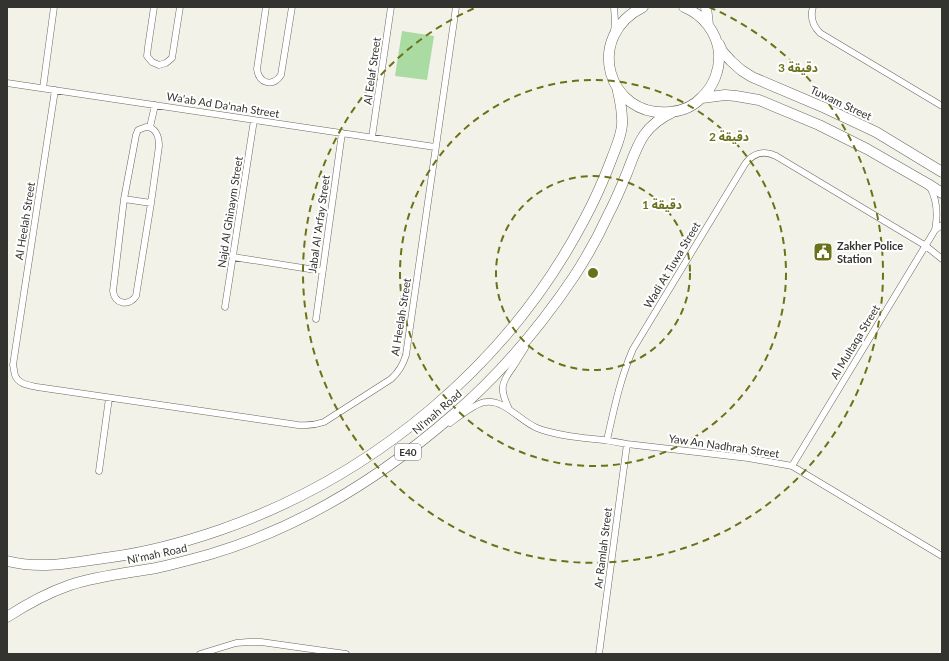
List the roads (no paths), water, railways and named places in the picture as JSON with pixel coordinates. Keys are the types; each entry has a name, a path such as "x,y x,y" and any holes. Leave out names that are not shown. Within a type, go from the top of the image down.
{"main road":[{"path":"614,34 623,20 643,7"},
{"path":"684,7 696,14 708,25"},
{"path":"706,7 708,25"},
{"name":"Tuwam Street","path":"708,25 722,51 741,70 752,77 825,108 876,132 942,172"},
{"name":"Ni'mah Road","path":"7,560 16,563 48,566 126,555 180,542 257,515 307,492 355,465 414,423 458,385 494,348 528,308 554,272 600,188 622,126 622,109 609,65 609,49 614,34"},
{"path":"617,88 628,100 641,108 657,113 673,112 688,107 702,98 712,86 718,71 719,55 716,39"},
{"path":"702,98 724,95 758,100 819,125 867,149 928,184 942,194"},
{"name":"Ni'mah Road","path":"7,617 35,600 69,585 87,580 156,568 184,561 213,553 268,533 321,508 347,493 372,478 416,445 456,412 493,376 544,318 574,276 598,236 615,201 636,148 642,137 659,120 673,112"}],"street":[{"path":"43,88 54,7"},
{"path":"154,7 147,52 149,59 155,64 159,65 163,65 172,58 180,7"},
{"path":"266,7 257,69 261,79 270,82 277,80 281,75 292,7"},
{"name":"Al Eelaf Street","path":"372,137 391,7"},
{"name":"Al Heelah Street","path":"54,90 13,365 15,374 20,382 37,387 109,398 306,426 316,425 324,422 391,379 402,367 406,355 456,7"},
{"path":"614,7 614,34"},
{"path":"813,7 813,22 820,33 942,106"},
{"name":"Wa'ab Ad Da'nah Street","path":"7,83 436,147"},
{"path":"150,127 155,105"},
{"name":"Najd Al Ghinaym Street","path":"225,307 254,120"},
{"path":"150,127 158,135 159,140 151,203 136,296 128,303 123,303 117,301 113,291 124,199 136,135 138,130 150,127"},
{"name":"Jabal Al 'Arfay Street","path":"316,319 342,133"},
{"name":"Wadi At Tuwa Street","path":"607,440 623,372 633,349 745,164 753,156 759,153 765,153 776,156 926,246 942,259"},
{"name":"Al Multaqa Street","path":"792,466 935,230 937,209 934,196 928,184"},
{"path":"124,199 151,203"},
{"path":"935,230 942,226"},
{"path":"233,257 322,271"},
{"path":"510,410 503,394 504,381 544,318"},
{"path":"99,471 109,398"},
{"name":"Yaw An Nadhrah Street","path":"416,445 480,403 491,402 499,404 536,428 547,432 627,444 748,458 792,466 942,556"},
{"name":"Ar Ramlah Street","path":"599,654 627,444"},
{"path":"200,654 236,643 248,642 261,642 318,652 346,654"}],"place":[{"name":"Zakher Police Station","path":"823,252"}]}
